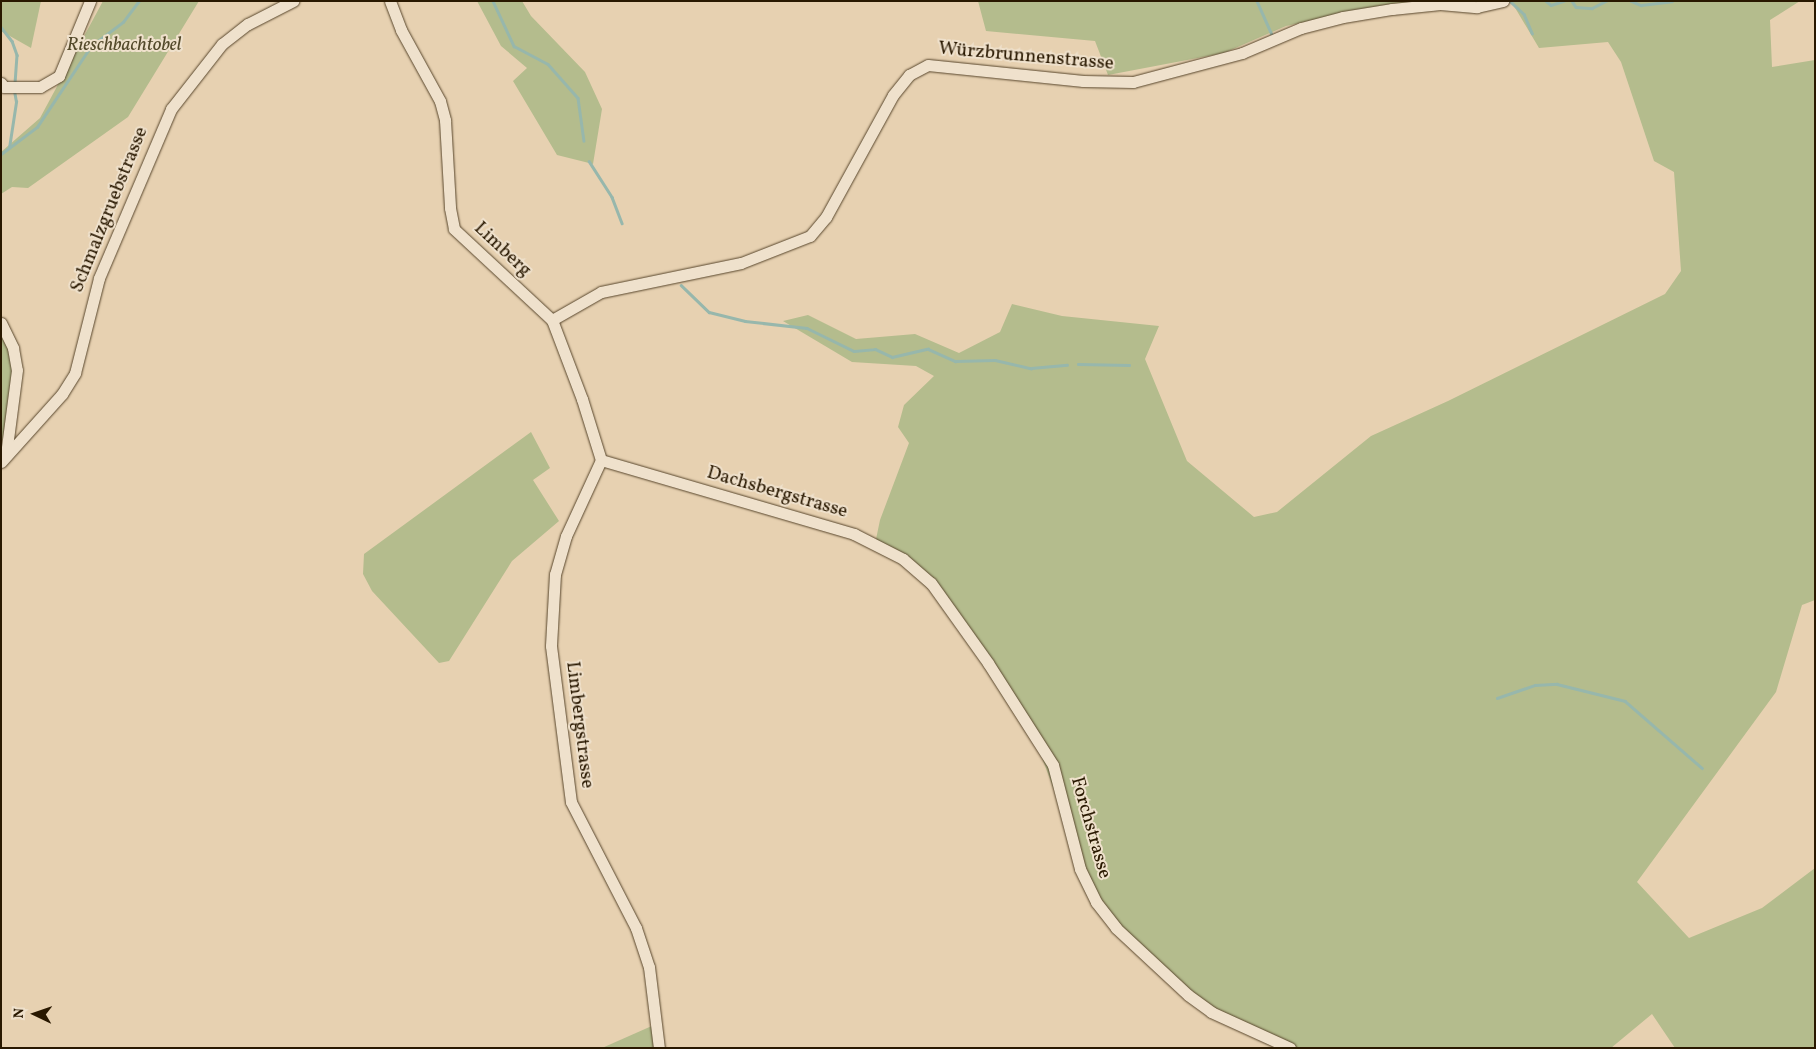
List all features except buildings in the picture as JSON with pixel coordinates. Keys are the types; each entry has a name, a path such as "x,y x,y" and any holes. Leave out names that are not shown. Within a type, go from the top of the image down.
{"street":[{"path":"8,88 45,85 59,76 90,1"},
{"name":"Schmalzgruebstrasse","path":"4,458 62,394 76,373 99,278 172,108 222,44 248,24 292,1"},
{"name":"Limberg","path":"390,1 401,30 440,100 445,120 450,208 454,229 552,320 582,399 601,460"},
{"name":"Würzbrunnenstrasse","path":"552,320 601,292 741,263 810,236 826,217 893,95 909,74 928,65 1084,81 1133,82 1242,53 1301,28 1343,17 1440,4 1477,7 1503,1"},
{"path":"1,323 14,348 17,370 4,458"},
{"name":"Limbergstrasse","path":"601,460 576,512 555,574 550,614 566,775 571,802 636,928 650,975 660,1048"},
{"name":"Dachsbergstrasse","path":"601,460 854,534 903,559 931,583"},
{"name":"Forchstrasse","path":"931,583 988,663 1053,765 1080,870 1096,902 1116,928 1188,995 1210,1012 1290,1048"}],"green space":[{"path":"1,1 41,1 31,48 1,31"},
{"name":"Rieschbachtobel","path":"103,1 199,1 128,117 28,188 12,187 1,194 1,152 40,118"},
{"path":"477,1 522,1 531,16 585,72 602,109 593,164 557,155 513,81 527,68 501,46"},
{"path":"978,1 1431,1 1371,8 1286,26 1224,53 1108,75 1095,41 986,31"},
{"path":"1511,1 1800,1 1770,20 1772,67 1815,60 1815,600 1802,605 1776,692 1637,882 1689,938 1762,908 1815,868 1815,1048 1675,1048 1652,1014 1611,1048 1297,1048 1188,995 1096,902 1035,739 931,583 875,544 880,520 909,443 898,427 904,405 934,376 916,366 852,362 783,321 808,315 856,339 915,334 959,353 1000,332 1012,304 1062,316 1159,326 1145,359 1187,461 1254,517 1277,512 1371,436 1448,401 1665,294 1681,271 1674,172 1654,161 1621,62 1608,42 1539,48"},
{"path":"1,329 10,343 14,389 1,446"},
{"path":"531,432 550,468 533,480 559,521 512,561 449,661 439,663 372,591 363,574 364,554"},
{"path":"654,1025 656,1048 602,1048"}],"waterway":[{"path":"1,154 37,127 91,46 123,22 139,1"},
{"path":"493,1 514,46 548,64 578,98 584,141"},
{"path":"1257,1 1272,35"},
{"path":"1510,1 1524,14 1532,33"},
{"path":"1546,1 1551,5 1563,1"},
{"path":"1572,1 1576,7 1592,8 1606,1"},
{"path":"1631,1 1641,5 1672,1"},
{"path":"1,27 12,41 17,55 15,83"},
{"path":"9,148 16,102 14,91"},
{"path":"589,161 612,197 622,223"},
{"path":"681,285 709,312 745,321 807,328 854,351 875,349 892,357 928,349 955,361 995,360 1031,368 1067,365"},
{"path":"1078,364 1129,365"},
{"path":"1497,698 1535,685 1557,684 1625,701 1702,768"}]}
